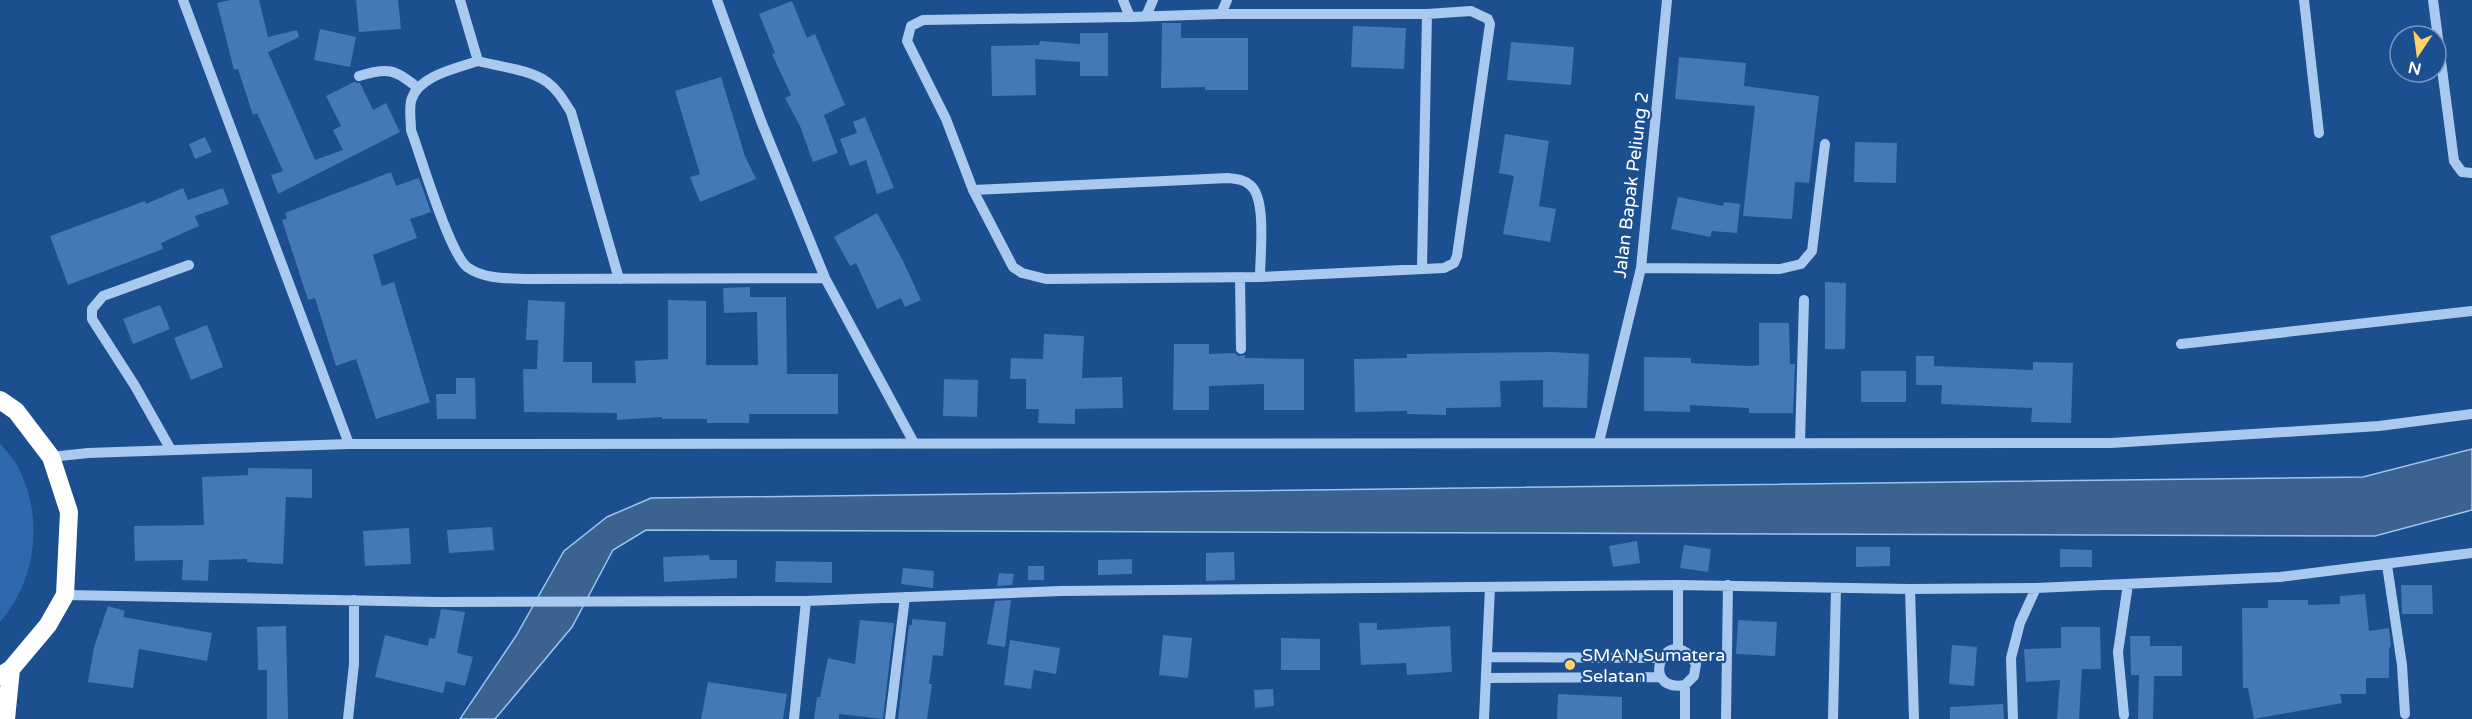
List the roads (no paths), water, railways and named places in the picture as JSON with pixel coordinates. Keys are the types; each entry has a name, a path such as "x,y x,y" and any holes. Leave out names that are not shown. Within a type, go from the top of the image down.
{"highway":[{"path":"0,400 16,411 51,457 69,512 65,595 48,625 5,673 6,719"}],"street":[{"path":"183,0 349,444"},
{"path":"460,0 478,61"},
{"path":"717,0 761,121 825,278 914,443"},
{"path":"1123,0 1130,17"},
{"path":"1146,16 1153,0"},
{"path":"1221,14 1227,0"},
{"name":"Jalan Bapak Peliung 2","path":"1599,442 1641,268 1667,0"},
{"path":"2304,0 2319,133"},
{"path":"2433,0 2454,160 2462,172 2472,173"},
{"path":"1471,11 1484,15 1490,24 1457,256 1454,263 1449,267 1260,277 1034,278 1013,267 973,190 946,118 907,41 911,26 924,20 1130,17 1221,14 1427,14 1471,11"},
{"path":"1422,268 1427,14"},
{"path":"619,279 571,112 561,95 547,82 525,73 478,61 439,76 418,88 411,99 411,130 453,248 467,267 492,277 619,279 825,278"},
{"path":"359,76 379,69 390,70 399,73 418,88"},
{"path":"1641,268 1780,269 1801,264 1812,251 1825,144"},
{"path":"973,190 1240,179 1251,185 1260,203 1260,277"},
{"path":"171,450 135,386 92,319 92,309 103,296 189,265"},
{"path":"1240,277 1241,349"},
{"path":"1800,442 1804,300"},
{"path":"2181,344 2472,311"},
{"path":"51,457 88,453 349,444 2111,443 2379,426 2472,414"},
{"path":"65,595 605,602 806,601 1061,591 1490,586 1728,585 1910,589 2036,588 2280,577 2387,566 2472,553"},
{"path":"2387,566 2401,654 2405,714"},
{"path":"2124,715 2118,652 2128,584"},
{"path":"1678,585 1678,648"},
{"path":"1725,719 1728,585"},
{"path":"1484,719 1490,586"},
{"path":"1833,719 1836,588"},
{"path":"2013,719 2011,658 2020,623 2036,588"},
{"path":"1910,589 1914,719"},
{"path":"890,719 905,597"},
{"path":"348,719 354,664 354,600"},
{"path":"794,719 806,601"},
{"path":"1685,719 1686,685 1694,676 1696,664 1690,653 1678,648 1668,651 1661,658 1659,667 1661,676 1668,683 1676,686 1686,685"},
{"path":"1488,657 1661,658"},
{"path":"1487,678 1661,676"}],"place":[{"name":"SMAN Sumatera Selatan","path":"1570,665"}]}
